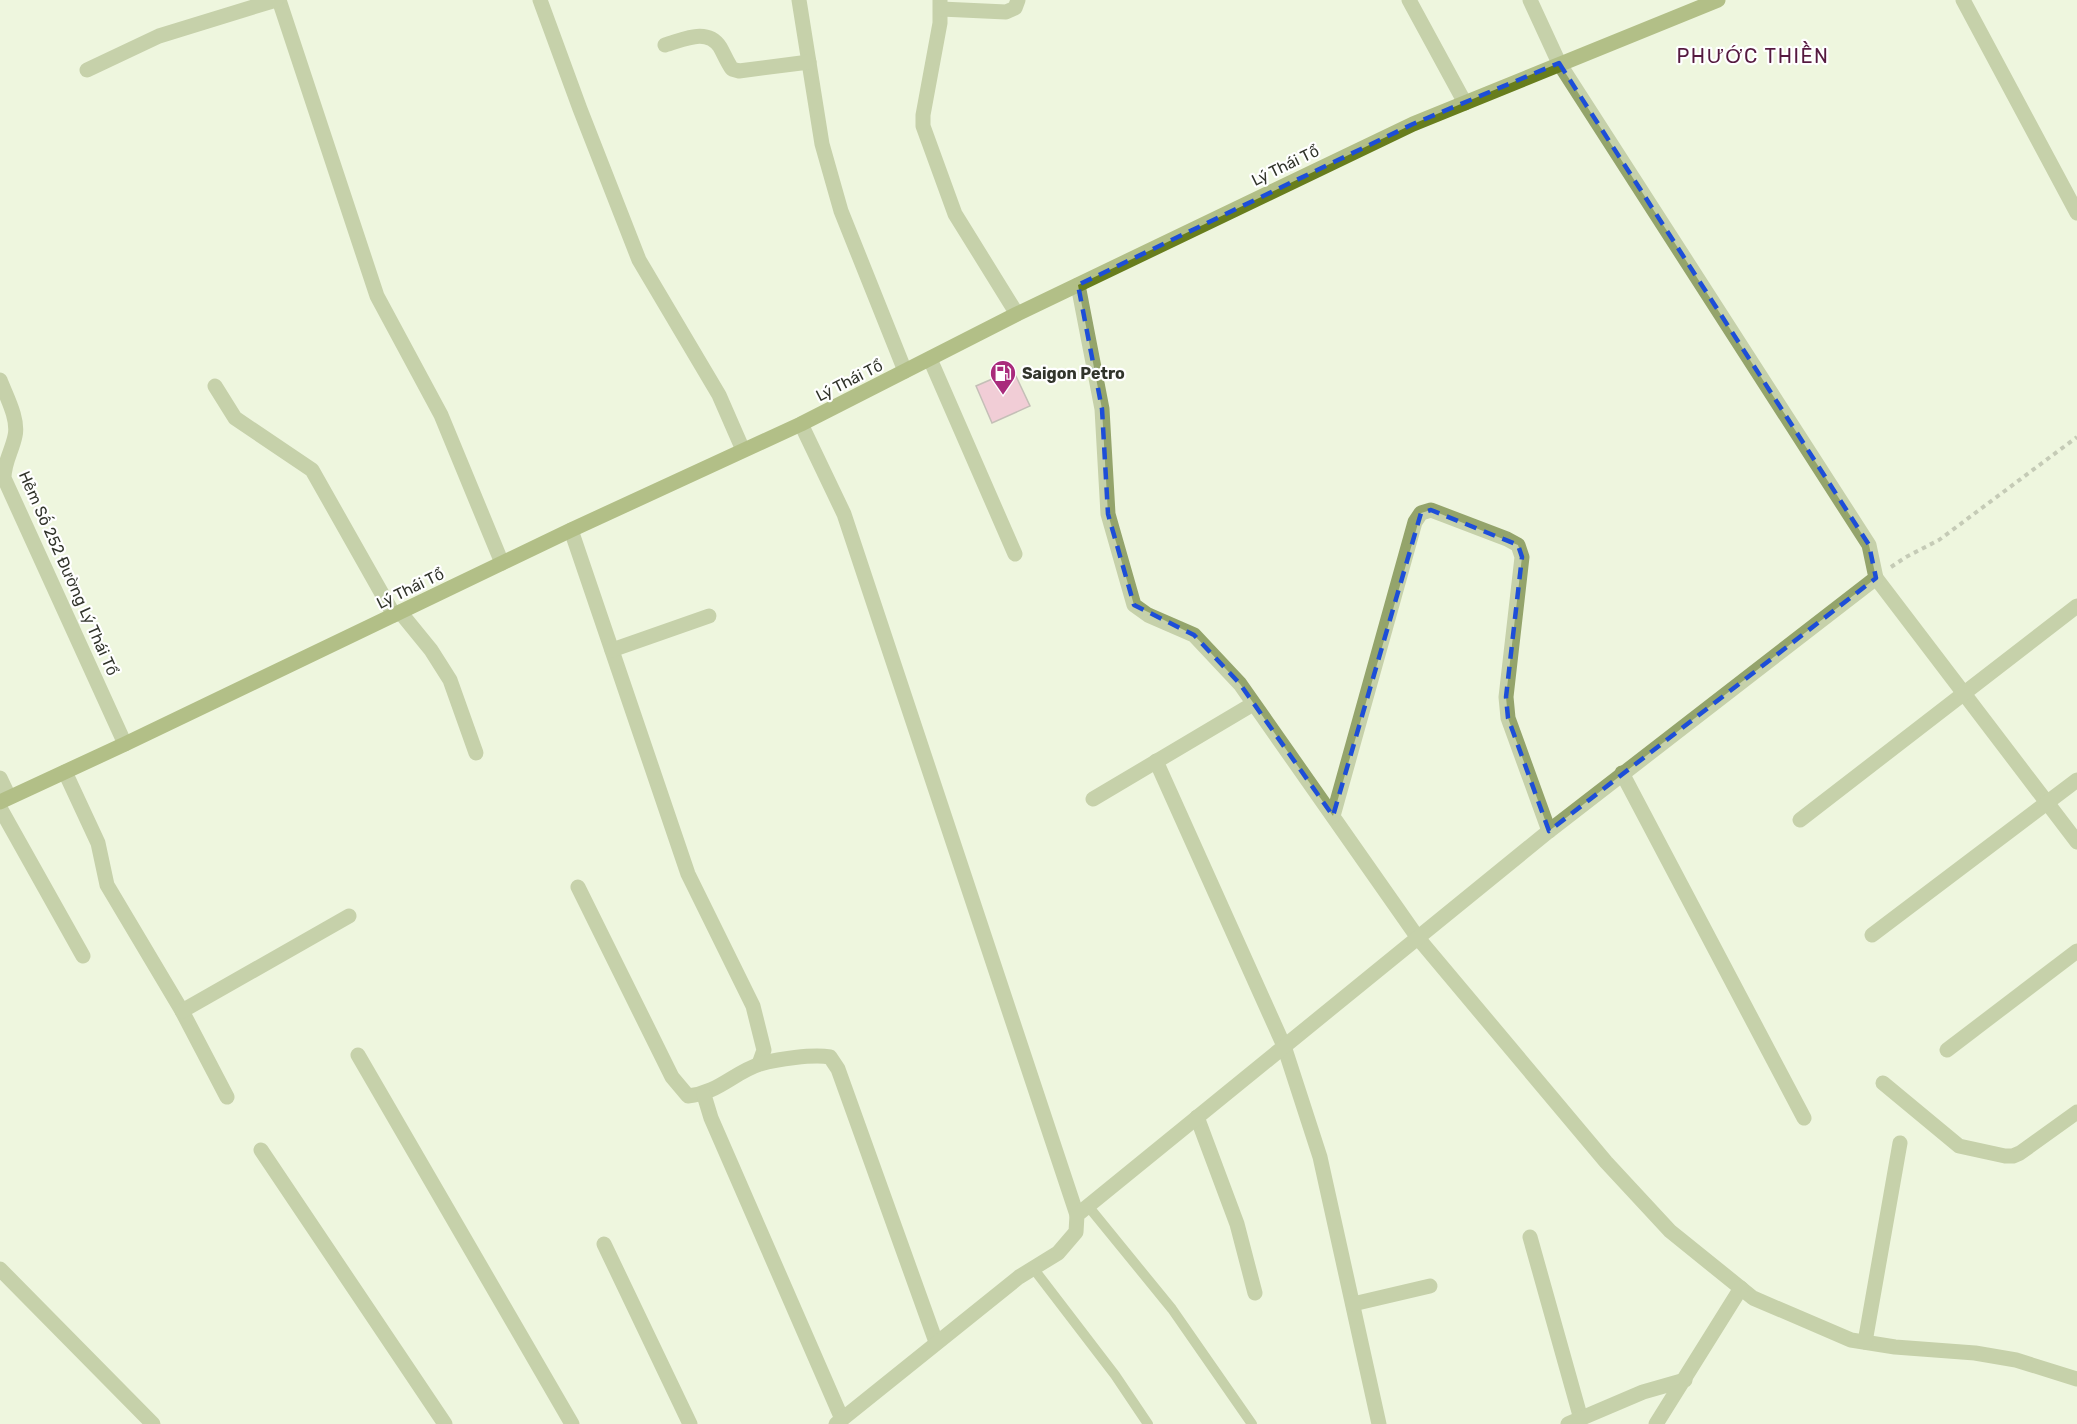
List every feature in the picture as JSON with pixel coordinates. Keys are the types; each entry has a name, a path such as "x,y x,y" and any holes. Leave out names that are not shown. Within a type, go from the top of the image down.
{"main road":[{"name":"Lý Thái Tổ","path":"3,803 502,563 801,424 1017,314 1413,124 1718,0"}],"street":[{"path":"87,70 159,36 278,0 377,296 441,415 502,563"},
{"path":"540,0 639,260 719,396 743,450"},
{"path":"799,0 822,144 841,211 905,371"},
{"path":"1017,314 955,214 923,126 923,115 940,23 940,4 1006,12 1015,8 1018,0"},
{"path":"1409,0 1465,103"},
{"path":"1530,0 1559,63 1869,545 1876,578 2077,842"},
{"path":"1963,0 2077,213"},
{"path":"665,45 702,35 708,37 720,47 732,69 739,71 809,62"},
{"path":"1078,285 1102,409 1108,514 1134,605 1148,615 1194,635 1240,684 1418,938 1605,1162 1670,1230 1754,1298 1851,1340 1895,1347 1975,1353 2016,1360 2077,1379"},
{"path":"930,359 1015,554"},
{"name":"Hẻm Số 252 Đường Lý Thái Tổ","path":"0,380 15,424 16,436 4,467 4,478 125,744"},
{"path":"214,386 235,418 312,470 397,614 431,650 450,680 476,753"},
{"path":"801,424 844,514 1082,1211"},
{"path":"1333,816 1415,522 1421,513 1431,510 1507,538 1518,545 1522,557 1506,697 1508,718 1549,831"},
{"path":"571,531 688,874 753,1006 764,1050 759,1065"},
{"path":"704,1095 711,1118 839,1421 1011,1283 1058,1253 1076,1232 1082,1211 1284,1046 1622,773 1876,578"},
{"path":"1800,820 2077,606"},
{"path":"612,650 709,616"},
{"path":"1093,799 1253,704"},
{"path":"1156,761 1284,1046 1320,1157 1379,1424"},
{"path":"65,772 98,843 107,885 182,1011 227,1097"},
{"path":"1622,773 1804,1118"},
{"path":"0,778 3,803 83,956"},
{"path":"1872,935 2077,780"},
{"path":"578,887 672,1077 687,1096 704,1095 759,1065 818,1054 830,1057 838,1069 936,1342"},
{"path":"182,1011 349,916"},
{"path":"1947,1050 2077,951"},
{"path":"358,1055 572,1424"},
{"path":"1882,1083 1959,1146 2005,1156 2020,1153 2077,1112"},
{"path":"1197,1117 1237,1224 1255,1293"},
{"path":"1865,1342 1900,1143"},
{"path":"261,1150 445,1424"},
{"path":"1530,1237 1575,1421 1643,1392 1685,1380"},
{"path":"604,1244 690,1424"},
{"path":"0,1269 153,1424"},
{"path":"1353,1304 1430,1286"},
{"path":"1656,1424 1741,1288"}],"lane":[{"path":"1082,1211 1172,1309 1252,1424"},
{"path":"1033,1268 1115,1375 1148,1424"}],"path":[{"path":"1876,578 1906,556 1939,540 2077,437"}],"highlighted area":[{"path":"1559,63 1869,545 1876,578 1549,831 1508,718 1506,697 1522,557 1518,545 1431,510 1421,513 1333,816 1240,684 1194,635 1134,605 1108,514 1102,409 1078,285 1413,124"}],"building":[{"name":"Saigon Petro","path":"1013,370 1030,406 992,423 976,386"}],"place":[{"name":"Saigon Petro","path":"1003,396"}],"district":[{"name":"PHƯỚC THIỀN","path":"1753,56"}]}
